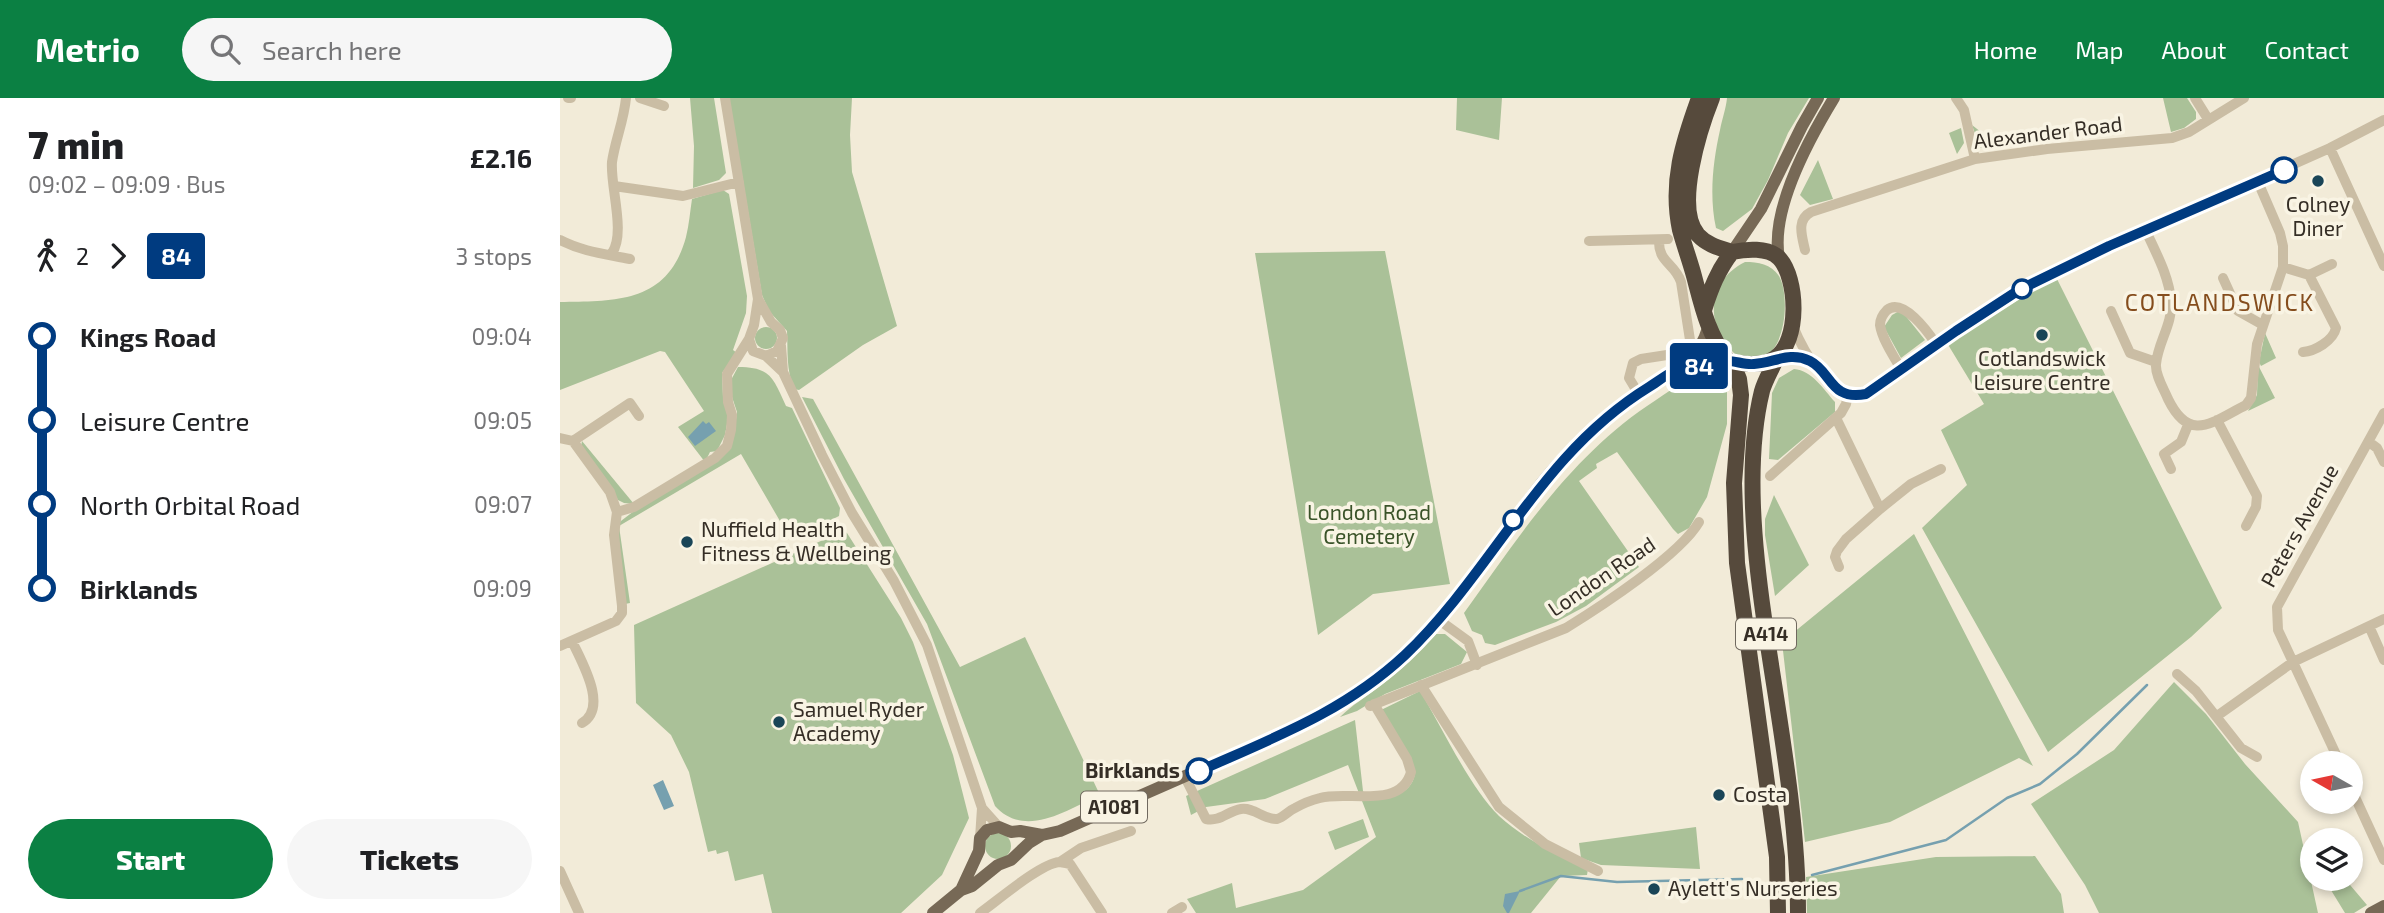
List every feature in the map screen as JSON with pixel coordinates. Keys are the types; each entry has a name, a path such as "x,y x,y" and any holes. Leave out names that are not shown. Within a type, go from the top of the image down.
{"highway":[{"path":"1699,98 1681,151 1676,181 1680,231 1708,328 1730,361 1757,364 1777,358 1785,345 1792,324 1794,301 1791,281 1779,258 1768,252 1732,251 1704,241 1695,231 1691,221 1691,165 1712,98"},
{"path":"1704,310 1714,279 1732,251"},
{"name":"A414","path":"1777,358 1763,387 1759,407 1753,518 1759,586 1792,819 1798,913"},
{"name":"A414","path":"1730,361 1739,379 1741,395 1734,483 1737,563 1777,857 1778,913"}],"main road":[{"path":"1732,251 1761,209 1818,98"},
{"path":"1779,258 1776,235 1779,215 1820,121 1835,98"},
{"name":"A1081","path":"933,913 961,890 972,886 998,865 1011,860 1015,854 1042,835 1060,831 1322,716 1362,690 1403,656 1439,620 1470,583 1546,478 1583,439 1638,393 1685,366 1701,349 1708,328"},
{"name":"A1081","path":"1685,366 1730,361"},
{"path":"998,865 984,860 980,845 987,830 1005,830 1017,843 1015,854"},
{"name":"A1081","path":"1005,830 1042,835"},
{"name":"A1081","path":"961,890 980,845"},
{"path":"2371,913 2384,906"}],"street":[{"path":"612,253 617,236 612,162 624,118 626,98"},
{"path":"640,98 664,106"},
{"path":"726,98 758,299 771,322 780,330 783,338 783,372 807,425 852,513 919,626 982,808 980,845"},
{"path":"1956,98 1964,110 1975,159"},
{"path":"2195,98 2208,119"},
{"name":"Alexander Road","path":"1805,250 1802,221 1811,212 1975,159 2047,149 2160,140 2189,132 2244,98"},
{"path":"1792,324 1812,362 1834,386 1848,394 1866,394 2019,290 2258,182 2384,120"},
{"path":"2330,148 2384,266"},
{"path":"614,186 683,196 739,182"},
{"path":"2146,231 2161,264 2171,299 2169,320 2156,362 2157,372 2175,412 2188,425 2197,427 2217,420 2246,404 2251,397 2254,357 2283,267 2280,233 2258,182"},
{"path":"560,240 579,250 606,255 612,253 630,259"},
{"path":"1589,241 1664,240 1660,253 1681,282 1690,340 1685,350 1680,353 1641,359 1633,363 1629,378 1638,393"},
{"path":"2283,267 2309,275 2332,264"},
{"path":"2303,352 2313,350 2334,336 2335,332 2334,323 2309,275"},
{"path":"2223,278 2238,311 2263,325"},
{"path":"617,512 634,507 704,465 727,446 732,415 726,381 729,369 749,338 758,299"},
{"path":"1901,369 1881,327 1882,317 1888,309 1897,307 1907,311 1936,344"},
{"path":"2110,311 2130,352 2156,362"},
{"path":"754,325 763,321 771,322"},
{"path":"749,338 749,344 783,372"},
{"path":"735,361 773,355 781,345"},
{"path":"1777,358 1797,358 1812,362"},
{"path":"1770,476 1836,418 1844,409 1848,394"},
{"path":"573,441 630,402 639,416"},
{"name":"Peters Avenue","path":"2334,751 2278,630 2277,607 2384,413"},
{"path":"1836,418 1880,509"},
{"path":"2217,420 2257,496 2256,507 2246,526"},
{"path":"2171,470 2164,454 2181,442 2188,425"},
{"path":"560,438 573,441 610,492 617,512 614,536 622,613 616,621 560,646"},
{"path":"2369,442 2377,448 2384,462"},
{"path":"1839,568 1836,553 1840,545 1911,484 1941,469"},
{"name":"London Road","path":"1185,777 1206,819 1213,820 1238,809 1255,811 1278,819 1294,808 1322,797 1388,794 1404,786 1411,772 1407,759 1372,705 1566,628 1675,550 1692,535 1699,522"},
{"path":"2217,716 2293,662 2384,619"},
{"path":"1439,620 1468,640 1477,665"},
{"path":"2369,626 2384,660"},
{"path":"572,641 591,681 592,689 592,712 582,723"},
{"path":"2177,674 2196,691 2241,748 2257,757"},
{"path":"1421,685 1499,807 1545,844 1598,871"},
{"path":"982,808 1005,830"},
{"path":"2363,814 2384,860"},
{"path":"980,913 1047,867 1081,848 1131,831"},
{"path":"1060,862 1070,864 1102,913"},
{"path":"560,871 579,913"}],"green space":[{"path":"690,98 714,98 726,173 719,180 693,188 694,146"},
{"path":"729,98 852,98 852,172 897,326 863,345 799,390 794,389 790,374 787,331 769,311 762,295"},
{"path":"1457,98 1502,98 1499,140 1456,130"},
{"path":"1727,98 1809,98 1788,133 1752,209 1723,231 1716,228 1712,191 1715,154"},
{"path":"2163,98 2187,98 2196,112 2196,119 2184,128 2171,132"},
{"path":"1972,125 2000,147 1980,148"},
{"path":"1961,128 1964,143 1957,154 1949,133"},
{"path":"1818,160 1833,199 1810,205 1800,195"},
{"path":"723,190 729,194 747,296 746,313 733,350 737,353 722,373 723,397 729,413 725,435 717,451 710,452 705,462 678,427 704,411 665,352 660,351 560,390 560,302 620,298 638,294 653,286 667,275 678,259 686,237 692,199"},
{"name":"London Road Cemetery","path":"1385,251 1450,584 1373,594 1318,635 1255,253"},
{"path":"1745,262 1764,264 1776,272 1784,296 1784,321 1777,344 1761,358 1741,359 1729,348 1715,322 1716,295 1722,282 1731,271"},
{"path":"2056,277 2222,608 2191,637 2048,752 1922,528 1967,485 1941,430 1984,404 1947,343"},
{"path":"1901,310 1925,340 1901,358 1884,327 1892,315"},
{"path":"762,327 770,327 777,334 777,342 770,349 762,349 755,342 755,334"},
{"path":"2265,333 2276,358 2261,366 2259,362"},
{"path":"2258,365 2275,398 2248,411 2257,395"},
{"path":"738,367 758,369 774,381 786,406 792,408 840,508 839,516 791,540 741,454 619,526 630,603 625,604 617,524 719,459 734,434 737,412 731,394 731,380"},
{"path":"1794,369 1817,381 1835,402 1835,412 1778,460 1769,459 1772,393 1779,378"},
{"path":"1713,372 1727,384 1727,424 1707,497 1689,528 1678,534 1673,529 1617,452 1596,464 1597,468 1579,481 1639,567 1586,606 1556,622 1495,645 1485,643 1482,635 1472,631 1464,613 1550,497 1599,445 1626,421 1676,387"},
{"path":"802,397 813,399 960,667 1025,637 1099,793 1095,797 1057,815 1031,821 1006,815 995,806 927,624 844,479"},
{"path":"582,441 634,504 618,500 581,446"},
{"path":"1774,495 1809,565 1775,596 1765,535 1765,519"},
{"name":"Samuel Ryder Academy","path":"843,531 847,533 901,618 913,642 953,755 969,818 942,875 901,913 772,913 763,874 735,881 728,851 717,854 716,850 708,852 689,772 671,735 636,703 634,625"},
{"path":"1914,534 2033,766 2019,758 1890,822 1805,842 1782,642"},
{"path":"1436,634 1445,634 1467,652 1461,664 1385,694 1357,711 1340,717 1395,674"},
{"path":"2174,682 2206,714 2245,764 2298,822 2300,891 2313,891 2318,913 2099,913 2085,885 2031,804 2114,750"},
{"path":"1420,691 1467,774 1488,804 1499,816 1530,839 1588,869 1587,875 1561,876 1531,913 1196,913 1187,899 1232,883 1236,908 1303,890 1376,837 1348,765 1265,799 1206,807 1191,815 1186,796 1355,720 1363,791 1368,800 1397,795 1408,787 1415,774 1381,710"},
{"path":"1363,819 1369,837 1335,850 1328,832"},
{"path":"1696,827 1700,869 1601,865 1581,858 1579,843"},
{"path":"998,833 1008,836 1011,846 1008,856 998,859 988,856 985,846 988,836"},
{"path":"2035,856 2061,894 2064,913 1807,913 1806,877 1936,857"},
{"path":"2332,891 2355,891 2367,905 2354,913 2345,913"}],"water":[{"path":"703,421 706,424 709,422 716,431 695,446 688,437"},
{"path":"663,780 674,806 664,810 653,785"},
{"path":"1520,891 1507,913 1503,906 1505,894"}],"waterway":[{"path":"1812,875 1946,840 2007,798 2040,784 2077,754 2147,685"},
{"path":"1520,891 1561,876 1617,882 1742,879"}],"bus line":[{"name":"84","path":"1199,771 1322,716 1362,690 1403,656 1454,603 1527,502 1583,439 1638,393 1685,366 1728,361 1751,364 1777,358 1797,358 1812,362 1843,392 1852,395 1866,394 2019,290 2109,246 2284,170"}],"place":[{"name":"Colney Diner","path":"2318,181"},
{"name":"Cotlandswick Leisure Centre","path":"2042,335"},
{"name":"Nuffield Health Fitness & Wellbeing","path":"687,542"},
{"name":"Samuel Ryder Academy","path":"779,722"},
{"name":"Birklands","path":"1199,771"},
{"name":"Costa","path":"1719,795"},
{"name":"Aylett's Nurseries","path":"1654,889"}],"district":[{"name":"COTLANDSWICK","path":"2220,303"}]}
